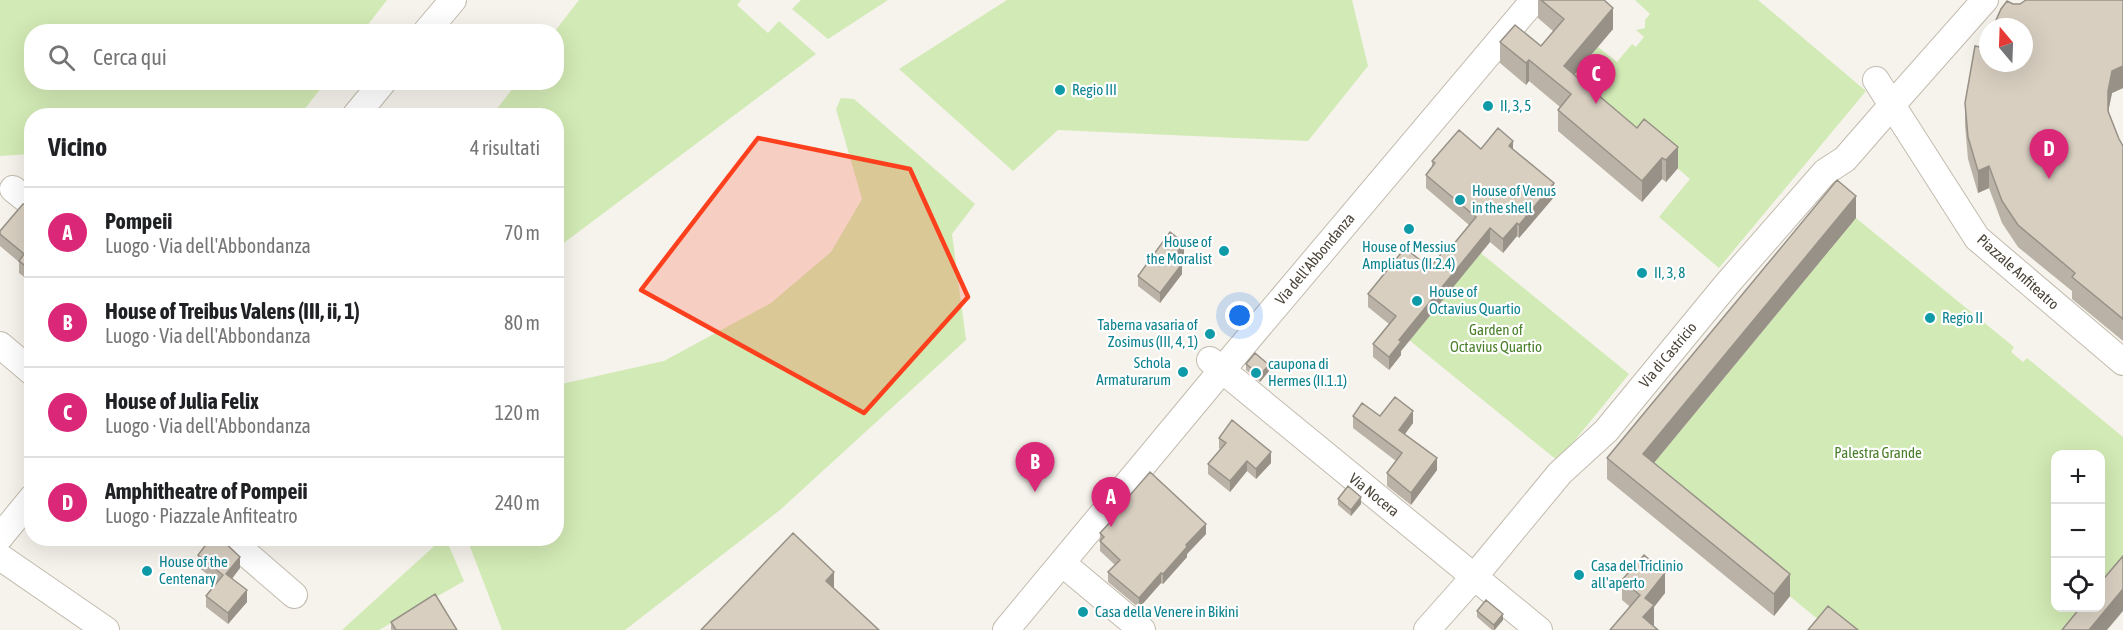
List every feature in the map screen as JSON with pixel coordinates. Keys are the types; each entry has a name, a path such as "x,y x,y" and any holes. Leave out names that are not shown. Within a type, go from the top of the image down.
{"street":[{"path":"433,24 453,0"},
{"name":"Via dell'Abbondanza","path":"1006,630 1062,563 1216,365 1534,0"},
{"name":"Via di Castricio","path":"1427,630 1560,473 1606,431 1727,284 1818,181 1826,172 1845,159 1984,0"},
{"path":"1876,80 1892,105"},
{"path":"362,108 376,90"},
{"name":"Piazzale Anfiteatro","path":"1892,105 1977,238 2123,362"},
{"path":"0,345 24,365"},
{"name":"Via Nocera","path":"1216,365 1539,630"},
{"path":"0,537 24,508"},
{"path":"237,546 294,595"},
{"path":"0,557 106,630"},
{"path":"1062,563 1142,630"}],"highlighted area":[{"path":"758,138 910,169 968,297 864,413 641,290"}],"green space":[{"path":"0,0 387,0 368,24 24,24 24,90 320,90 305,108 24,108 24,154 0,156"},
{"path":"579,0 741,0 737,5 768,33 779,21 816,54 564,243 564,108 497,108 512,90 564,90 564,24 560,24"},
{"path":"801,0 888,0 828,39 792,9"},
{"path":"1007,0 1352,0 1368,66 1308,141 1058,130 1013,171 899,69"},
{"path":"1635,0 1758,0 1866,91 1719,268 1659,217 1690,179 1645,140 1637,149 1561,61 1576,73 1598,47 1617,62 1632,44 1636,47 1644,37 1636,30 1645,28 1645,20 1650,14"},
{"path":"841,98 854,99 975,204 952,234 966,340 780,510 625,630 502,630 470,546 564,546 564,383 664,361 771,303 831,252 862,199 836,109"},
{"name":"Palestra Grande","path":"1856,218 2014,347 2011,352 2023,362 2027,358 2123,437 2123,578 2105,600 2105,450 2051,450 2051,612 2095,612 2080,630 1831,630 1643,476"},
{"name":"Garden of Octavius Quartio","path":"1466,241 1629,374 1558,461 1409,340 1425,303 1439,314 1447,305 1433,294"},
{"path":"434,546 449,546 464,581 379,630 342,630"}],"building":[{"path":"1541,0 1604,0 1613,8 1564,66 1637,128 1644,119 1678,147 1666,160 1662,158 1642,181 1558,110 1571,94 1529,60 1526,63 1500,42 1515,25 1541,46 1564,19"},
{"path":"2026,0 2123,0 2123,66 2112,71 2108,91 2108,111 2123,146 2123,319 2072,277 2075,273 2018,225 2002,201 1989,166 1978,171 1968,137 1965,103 1975,46 1979,47 1979,72 2033,72 2033,18 1997,18 2007,1 2020,4"},
{"path":"1498,128 1513,141 1509,146 1554,183 1519,225 1517,223 1503,239 1490,228 1399,340 1401,342 1389,357 1373,344 1396,316 1368,294 1405,248 1430,268 1445,249 1448,251 1476,217 1426,175 1435,163 1432,161 1459,130 1481,149"},
{"path":"1837,180 1856,196 1643,454 1790,574 1774,594 1607,458"},
{"path":"24,204 24,254 0,234 0,231"},
{"path":"1170,232 1184,243 1174,257 1182,264 1160,293 1138,276"},
{"path":"24,254 24,265 19,261"},
{"path":"1255,353 1269,365 1260,375 1246,364"},
{"path":"1395,397 1413,411 1399,430 1437,458 1411,493 1387,473 1402,453 1353,416 1362,403 1380,416"},
{"path":"1232,420 1271,452 1256,469 1247,461 1230,481 1208,464 1226,443 1219,438"},
{"path":"1150,472 1206,524 1139,598 1108,572 1120,560 1100,541 1104,537 1100,533"},
{"path":"1348,486 1361,497 1351,510 1338,499"},
{"path":"793,533 834,572 826,581 879,630 701,630"},
{"path":"205,546 228,546 240,557 226,574 247,590 228,613 206,596 223,575 198,555"},
{"path":"1644,555 1665,573 1645,598 1654,605 1643,617 1658,630 1610,630 1640,595 1622,580"},
{"path":"2123,556 2123,589 2105,611 2105,577"},
{"path":"435,594 457,630 396,630 391,622"},
{"path":"1486,600 1503,614 1494,625 1477,611"},
{"path":"1828,606 1858,630 1808,630"},
{"path":"2077,612 2104,612 2089,630 2062,630"}],"place":[{"name":"Regio III","path":"1060,90"},
{"name":"House of Julia Felix","path":"1596,104"},
{"name":"II, 3, 5","path":"1488,106"},
{"name":"Amphitheatre of Pompeii","path":"2049,179"},
{"name":"House of Venus in the shell","path":"1460,200"},
{"name":"House of Messius Ampliatus (II.2.4)","path":"1409,229"},
{"name":"House of the Moralist","path":"1224,251"},
{"name":"II, 3, 8","path":"1642,273"},
{"name":"House of Octavius Quartio","path":"1417,301"},
{"name":"Regio II","path":"1930,318"},
{"name":"Taberna vasaria of Zosimus (III, 4, 1)","path":"1210,334"},
{"name":"Schola Armaturarum","path":"1183,372"},
{"name":"caupona di Hermes (II.1.1)","path":"1256,373"},
{"name":"House of Treibus Valens (III, ii, 1)","path":"1035,492"},
{"name":"Pompeii","path":"1111,527"},
{"name":"House of the Centenary","path":"147,571"},
{"name":"Casa del Triclinio all'aperto","path":"1579,575"},
{"name":"Casa della Venere in Bikini","path":"1083,612"}]}
